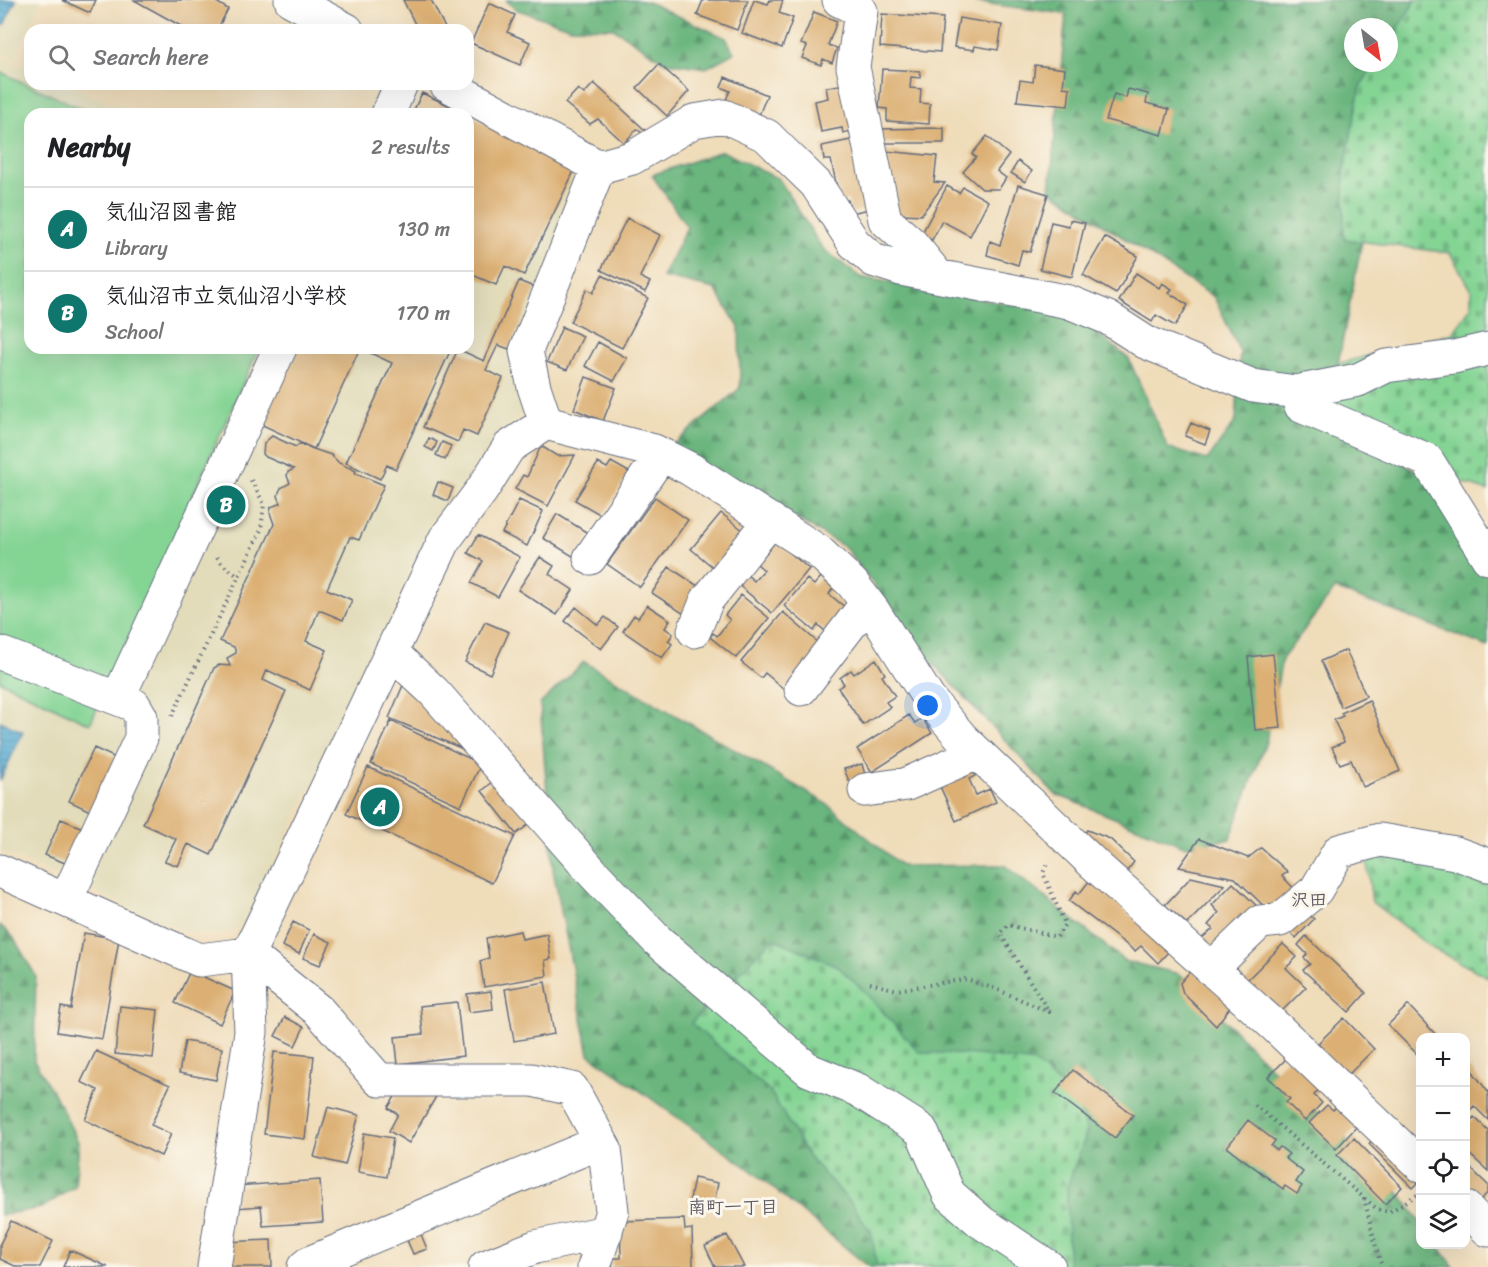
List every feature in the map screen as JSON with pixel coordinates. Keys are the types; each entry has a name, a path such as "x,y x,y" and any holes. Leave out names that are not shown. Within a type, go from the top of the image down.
{"street":[{"path":"291,0 336,24"},
{"path":"839,0 861,10 853,67 885,220 911,243 937,275"},
{"path":"391,108 399,90"},
{"path":"457,90 600,167 632,158 694,121 724,116 767,136 816,184 854,243 873,260 901,269 1069,302 1108,318 1145,342 1253,386 1296,392 1358,381 1386,366 1454,357 1488,349"},
{"path":"546,423 534,387 526,351 600,167"},
{"path":"66,900 141,738 130,707 234,448 277,354"},
{"path":"1296,392 1301,406 1427,460 1488,558"},
{"path":"214,1267 251,1032 248,954 445,539 482,490 510,447 546,423 654,451 690,469 818,551 852,583 929,699 962,738 1069,840 1276,1027 1416,1162"},
{"path":"591,558 660,454"},
{"path":"694,631 707,600 771,520"},
{"path":"812,688 867,603"},
{"path":"391,652 434,692 585,863 657,940 810,1070 858,1090 921,1130 948,1194 981,1222 1049,1267"},
{"path":"0,653 130,707"},
{"path":"865,790 908,784 977,753"},
{"path":"1211,969 1260,922 1280,920 1316,890 1339,850 1380,840 1455,853 1488,865"},
{"path":"0,871 199,960 248,954 319,1011 379,1080 532,1080 572,1089 605,1149 612,1211 594,1267"},
{"path":"304,1267 601,1142"},
{"path":"1470,1212 1488,1230"},
{"path":"485,1267 535,1247 606,1233"},
{"path":"561,1267 579,1250 606,1233"}],"path":[{"path":"130,707 166,719 173,716 261,530 264,504 234,448"},
{"path":"870,983 897,990 966,979 1049,1012 1000,933 1008,925 1057,937 1065,924 1043,873 1052,852 1069,840"},
{"path":"1256,1105 1377,1209 1389,1212 1417,1195"},
{"path":"1364,1198 1383,1267"}],"shaded area":[{"path":"0,0 41,0 30,24 24,24 24,37 14,59 0,53"},
{"path":"0,57 24,67 24,90 79,90 123,108 24,108 24,354 474,354 474,108 369,108 377,90 441,90 583,164 530,402 504,439 471,476 467,490 437,519 248,919 233,931 218,934 188,932 0,851"}],"green space":[{"path":"506,0 637,0 648,2 726,38 734,53 706,68 665,62 613,28 570,27 515,9"},
{"path":"959,0 1460,0 1373,185 1327,420 1449,489 1488,536 1488,647 1335,589 1282,659 1266,742 1230,839 1184,846 1055,794 930,660 845,547 671,447 740,388 739,327 715,289 662,277 687,227 652,175 722,151 779,179 822,248 860,277 1077,316 1129,359 1168,448 1207,460 1236,421 1240,352 1214,297 1050,190 1066,14"},
{"path":"1416,0 1488,0 1488,491 1440,475 1317,423 1311,371 1453,333 1471,307 1471,289 1450,253 1344,239 1344,172 1360,87 1369,72 1398,72 1398,28"},
{"path":"0,72 24,83 24,90 40,90 80,108 24,108 24,354 256,354 90,724 0,681"},
{"path":"584,662 824,802 902,866 1004,865 1125,961 1180,974 1272,1069 1391,1182 1416,1216 1416,1249 1441,1249 1454,1267 869,1267 752,1171 589,1054 553,870 540,704"},
{"path":"1403,840 1488,875 1488,977 1432,948 1372,902 1367,863"},
{"path":"0,925 13,937 36,976 34,1061 58,1101 79,1144 75,1186 42,1208 0,1215"},
{"path":"773,938 837,966 861,988 919,1052 977,1055 1035,1063 1077,1101 1087,1132 1067,1187 1068,1262 1070,1267 877,1267 872,1235 853,1205 808,1156 770,1091 691,1023"}],"water":[{"path":"0,0 16,0 4,25 0,23"},
{"path":"0,721 23,732 0,781"}],"building":[{"path":"62,0 96,0 90,13"},
{"path":"134,0 213,0 228,9 220,24 177,24"},
{"path":"403,0 431,0 443,24 415,24"},
{"path":"703,0 748,0 737,30 697,15"},
{"path":"754,0 768,4 770,0 783,0 779,13 793,18 782,48 742,33"},
{"path":"489,3 515,15 507,32 530,42 520,65 474,44 474,36"},
{"path":"814,12 837,21 828,45 837,48 832,63 823,59 821,65 802,58 807,46 801,44"},
{"path":"882,14 943,18 940,52 880,47"},
{"path":"959,18 1002,25 998,50 975,46 974,50 954,47"},
{"path":"659,64 689,91 667,116 637,88"},
{"path":"1035,65 1065,69 1063,87 1070,88 1068,106 1017,101 1020,80 1033,82"},
{"path":"882,69 920,71 920,78 911,77 910,88 921,89 920,103 930,104 929,124 887,121 887,109 879,108"},
{"path":"725,77 767,95 757,120 723,106 730,91 721,87"},
{"path":"594,83 646,131 643,134 637,129 624,143 598,119 590,124 565,103 578,89 584,94"},
{"path":"851,83 859,129 843,133 842,128 821,132 815,101 828,98 826,87"},
{"path":"1128,89 1148,94 1146,103 1169,109 1162,135 1106,120 1114,94 1126,98"},
{"path":"422,93 454,108 415,108"},
{"path":"474,118 576,167 524,275 505,266 496,285 474,276"},
{"path":"944,128 944,143 874,143 874,129"},
{"path":"987,136 1009,155 997,171 1006,178 999,189 982,189 963,172 976,157 972,154"},
{"path":"860,138 874,208 851,213 848,200 840,201 831,160 824,160 822,146"},
{"path":"885,151 937,156 934,182 945,183 921,215 904,214 903,222 889,221"},
{"path":"1018,161 1032,171 1025,182 1011,173"},
{"path":"1018,185 1048,194 1030,252 1022,250 1018,265 987,255 990,241 1000,245"},
{"path":"947,186 959,193 963,187 988,201 970,236 942,221 932,240 921,235"},
{"path":"627,218 660,235 640,277 650,282 645,292 601,270"},
{"path":"1070,220 1085,223 1072,277 1040,269 1051,222 1069,226"},
{"path":"1105,237 1138,256 1116,294 1083,275"},
{"path":"1136,273 1159,288 1162,283 1172,289 1169,293 1188,305 1175,326 1156,315 1152,322 1119,301"},
{"path":"602,275 648,298 622,348 570,322 587,289 593,293"},
{"path":"519,281 536,288 509,349 498,345 486,370 503,378 477,436 463,430 458,442 423,427 456,354 469,354 484,361"},
{"path":"562,327 583,336 567,370 547,362"},
{"path":"598,342 627,358 614,381 585,366"},
{"path":"289,354 357,354 314,449 258,423"},
{"path":"373,354 449,354 396,469 387,465 380,479 346,463 392,363"},
{"path":"586,377 616,388 603,421 574,409"},
{"path":"1191,423 1210,431 1205,444 1185,436"},
{"path":"272,436 296,447 299,444 331,455 339,463 356,471 355,473 384,485 359,540 350,537 327,589 352,600 343,620 319,610 306,641 327,650 310,690 267,670 263,680 286,691 211,855 188,844 178,866 165,861 176,839 143,824 214,668 219,665 230,666 227,658 236,653 234,647 220,641 274,524 270,513 271,507 281,503 279,492 281,488 290,483 288,472 294,469 263,454 264,443"},
{"path":"429,438 437,442 433,451 425,447"},
{"path":"442,442 451,446 445,460 436,455"},
{"path":"541,446 557,456 575,455 548,506 515,489 523,475 527,477"},
{"path":"611,462 629,472 603,516 575,500 598,463 607,468"},
{"path":"438,482 453,488 448,501 433,495"},
{"path":"655,497 688,520 640,587 607,564"},
{"path":"519,500 543,511 527,546 502,533"},
{"path":"721,513 744,531 714,568 691,549"},
{"path":"557,514 591,535 576,558 543,538"},
{"path":"478,535 520,557 498,597 471,583 483,561 468,553"},
{"path":"776,541 809,569 772,613 736,583 745,573 754,581 764,570 757,564"},
{"path":"540,557 554,566 549,574 573,590 557,615 518,590"},
{"path":"669,567 701,588 684,614 652,593"},
{"path":"821,577 833,588 829,594 846,608 826,632 818,625 814,631 784,606 807,579 814,585"},
{"path":"741,595 769,618 736,658 710,637 713,633 717,636 730,620 725,615"},
{"path":"647,605 670,620 665,628 673,634 668,641 672,644 662,658 623,631 634,615 638,618"},
{"path":"576,607 598,625 605,617 618,627 601,649 565,621"},
{"path":"783,612 822,646 785,690 765,673 761,678 741,662"},
{"path":"485,622 509,632 490,674 465,662"},
{"path":"1346,650 1366,696 1341,707 1321,661"},
{"path":"1273,654 1281,728 1255,730 1248,657"},
{"path":"876,659 885,674 882,676 895,696 886,702 890,707 863,725 838,688 844,684 840,678 851,670 854,674"},
{"path":"404,683 475,754 389,718"},
{"path":"1369,700 1400,771 1363,787 1351,760 1340,764 1332,747 1344,742 1334,720 1343,716 1341,713"},
{"path":"909,715 915,723 922,718 932,733 872,772 857,749"},
{"path":"391,721 481,764 461,806 371,764"},
{"path":"94,748 118,759 92,812 69,801"},
{"path":"862,764 865,775 849,781 844,769"},
{"path":"970,764 975,776 969,779 976,795 990,789 996,802 956,821 937,780"},
{"path":"368,767 515,836 492,883 346,814"},
{"path":"496,779 532,822 516,834 482,791"},
{"path":"61,819 85,829 70,865 45,855"},
{"path":"1087,830 1110,839 1134,862 1127,871 1084,834"},
{"path":"1199,839 1248,858 1261,848 1288,872 1282,876 1299,894 1274,916 1235,878 1179,867"},
{"path":"1191,877 1225,885 1187,924 1165,905"},
{"path":"1090,880 1170,950 1158,963 1141,946 1135,951 1069,901 1076,891 1079,894"},
{"path":"1233,883 1261,910 1218,954 1202,938 1213,929 1208,925 1219,913 1212,905"},
{"path":"1302,909 1314,919 1296,938 1280,923"},
{"path":"293,922 309,930 299,954 282,946"},
{"path":"520,931 522,939 547,934 551,959 545,960 547,976 484,987 480,961 489,958 486,938"},
{"path":"84,933 119,939 102,1039 57,1032 61,1007 71,1009"},
{"path":"314,934 331,942 320,965 303,958"},
{"path":"1306,936 1366,993 1349,1012 1303,970 1310,964 1304,958 1307,954 1298,945"},
{"path":"1283,944 1297,957 1286,968 1306,987 1278,1015 1245,982"},
{"path":"1192,969 1231,1006 1216,1026 1183,993 1180,983"},
{"path":"190,971 235,991 220,1024 175,1003"},
{"path":"545,982 554,1034 514,1041 505,989"},
{"path":"491,991 493,1009 469,1012 467,994"},
{"path":"457,1002 463,1056 398,1064 395,1037 423,1034 420,1006"},
{"path":"1408,1005 1434,1033 1416,1033 1416,1053 1388,1025"},
{"path":"120,1006 158,1010 153,1058 115,1054"},
{"path":"285,1017 304,1027 295,1046 275,1036"},
{"path":"1344,1018 1374,1049 1345,1078 1314,1047"},
{"path":"185,1041 222,1048 216,1080 179,1073"},
{"path":"96,1051 170,1085 151,1125 171,1134 161,1156 85,1120 98,1090 81,1082"},
{"path":"274,1052 314,1056 305,1139 264,1134"},
{"path":"1289,1056 1321,1087 1314,1095 1322,1103 1305,1121 1286,1102 1290,1099 1268,1077"},
{"path":"1470,1068 1488,1092 1488,1120 1474,1106 1470,1110"},
{"path":"1073,1070 1133,1115 1115,1138 1055,1093"},
{"path":"396,1095 437,1095 409,1143 389,1131 398,1114 388,1108"},
{"path":"1327,1105 1333,1110 1338,1105 1359,1124 1336,1149 1309,1123"},
{"path":"328,1107 359,1115 345,1165 314,1157"},
{"path":"1474,1117 1488,1130 1488,1171 1470,1155 1470,1122"},
{"path":"1248,1120 1275,1141 1271,1146 1277,1150 1280,1147 1289,1154 1285,1158 1303,1172 1296,1182 1302,1186 1297,1194 1285,1186 1283,1189 1227,1147"},
{"path":"364,1133 393,1138 387,1177 358,1172"},
{"path":"1376,1136 1416,1177 1416,1185 1413,1188 1369,1144"},
{"path":"1354,1138 1402,1187 1385,1204 1337,1155"},
{"path":"1470,1168 1488,1185 1488,1192 1478,1203 1470,1196"},
{"path":"694,1178 718,1183 713,1209 689,1205"},
{"path":"320,1180 323,1222 263,1226 261,1206 236,1208 235,1186"},
{"path":"684,1219 685,1230 692,1229 693,1267 612,1267 612,1258 621,1258 620,1221"},
{"path":"11,1221 53,1241 40,1267 17,1267 0,1259 0,1244"},
{"path":"418,1227 427,1249 413,1254 404,1233"},
{"path":"727,1235 744,1267 715,1267 705,1246"},
{"path":"271,1240 272,1267 226,1267 225,1242"},
{"path":"70,1250 108,1267 63,1267"}],"place":[{"name":"気仙沼市立気仙沼小学校","path":"226,505"},
{"name":"気仙沼図書館","path":"380,807"}],"district":[{"name":"沢田","path":"1309,900"},
{"name":"南町一丁目","path":"733,1207"}]}
